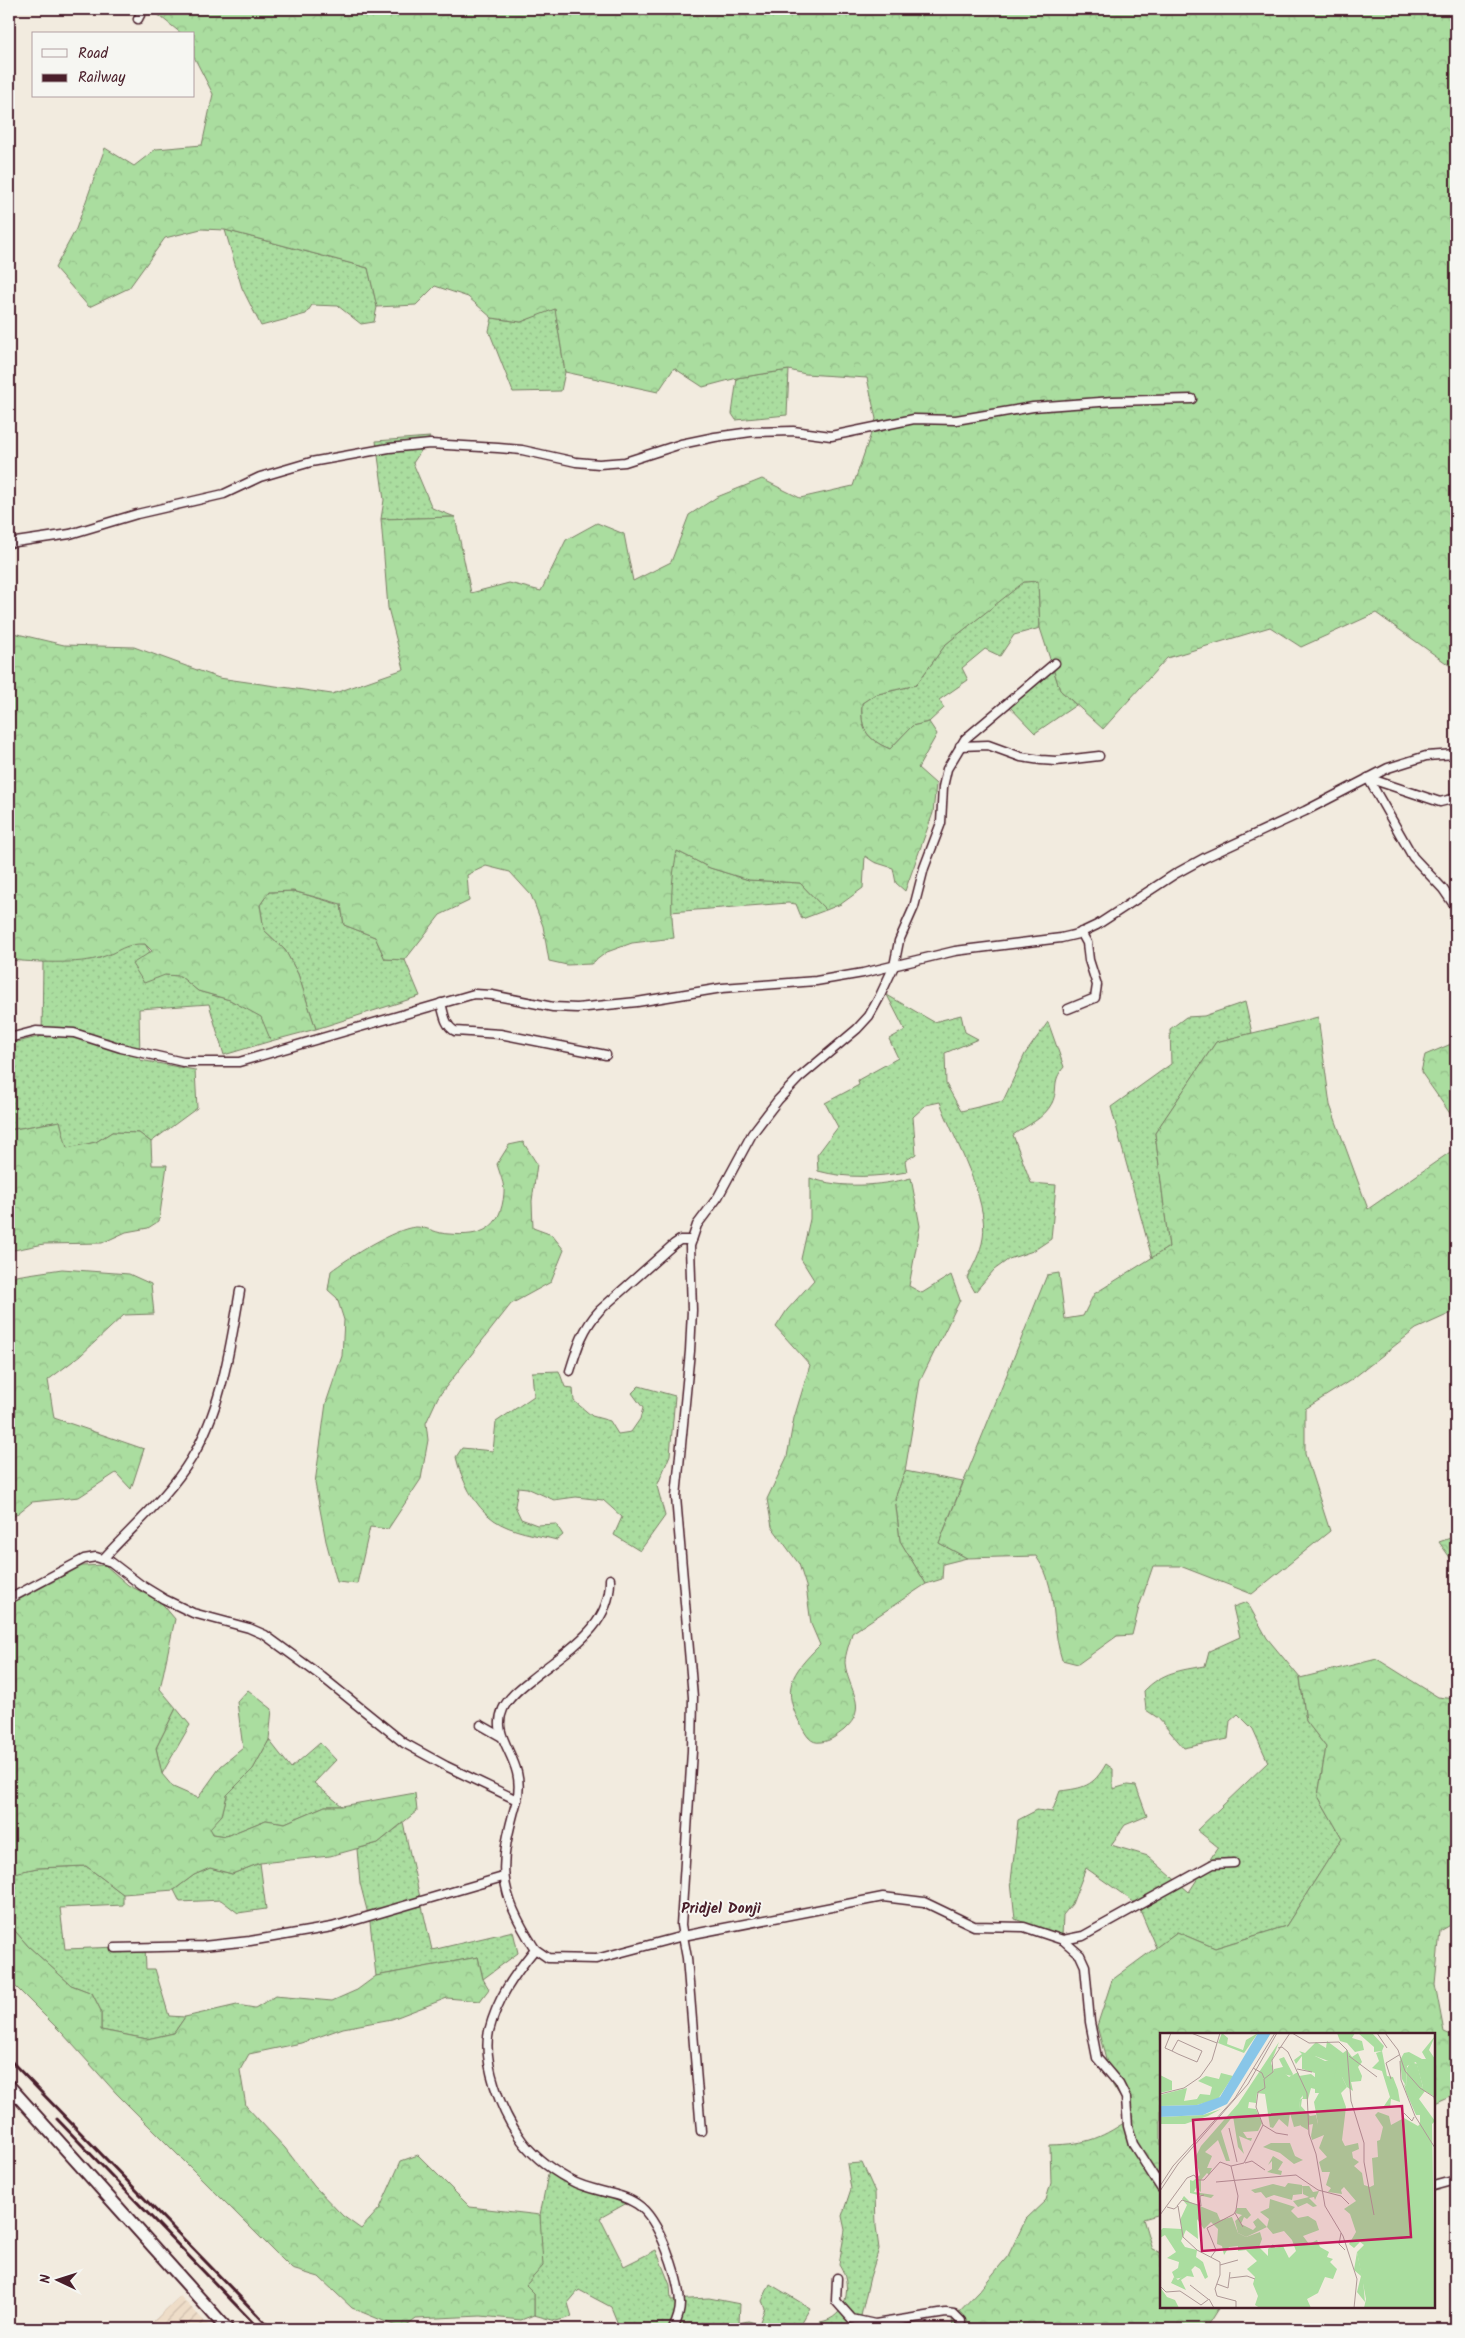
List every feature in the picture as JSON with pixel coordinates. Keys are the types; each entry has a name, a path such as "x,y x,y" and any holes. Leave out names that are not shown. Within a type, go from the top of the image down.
{"main road":[{"path":"9,2086 227,2329"}],"street":[{"path":"138,19 143,9"},
{"path":"9,543 70,534 137,514 224,494 260,477 311,462 390,448 430,444 498,448 599,464 625,462 681,444 751,432 793,431 830,436 914,419 956,420 1033,407 1113,401 1192,399"},
{"path":"701,2131 687,1958 681,1914 692,1751 693,1697 676,1489 690,1351 692,1240 697,1226 718,1198 752,1134 778,1100 799,1078 857,1029 869,1016 887,983 894,966 899,941 914,907 924,868 941,823 945,776 960,746 965,739 1055,663"},
{"path":"960,746 988,745 1022,757 1041,760 1056,761 1099,756"},
{"path":"9,1038 36,1031 74,1033 121,1048 183,1062 212,1064 239,1062 474,994 492,995 553,1007 577,1008 659,1000 722,988 816,981 894,966 955,950 1061,938 1097,925 1198,861 1306,811 1368,778 1405,761 1426,756 1456,754"},
{"path":"1368,778 1440,802 1456,798"},
{"path":"1368,778 1413,856 1443,889 1456,908"},
{"path":"1068,1009 1095,998 1097,991 1089,960 1087,943 1081,932"},
{"path":"441,1003 446,1022 450,1028 456,1031 500,1034 570,1046 606,1055"},
{"path":"570,1371 588,1323 674,1244 680,1240 692,1240"},
{"path":"103,1559 166,1493 191,1459 204,1434 221,1383 240,1291"},
{"path":"9,1599 84,1559 103,1559 115,1564 141,1585 193,1613 249,1628 265,1636 329,1682 404,1743 446,1766 517,1800"},
{"path":"610,1579 608,1604 600,1620 509,1700 500,1717 502,1737 517,1768 520,1784 505,1844 503,1877 505,1889 535,1949 548,1958 596,1959 683,1936 883,1897 924,1902 974,1926 1024,1927 1063,1940 1080,1955 1085,1966 1092,2038 1096,2058 1123,2091 1126,2098 1128,2126 1133,2144 1160,2186"},
{"path":"481,1725 502,1737"},
{"path":"1063,1940 1090,1932 1213,1864 1234,1862"},
{"path":"115,1948 204,1946 324,1928 503,1877"},
{"path":"535,1949 507,1986 488,2034 490,2071 498,2093 518,2136 549,2167 570,2180 628,2200 646,2211 656,2226 669,2257 677,2287 680,2303 678,2319 674,2329"},
{"path":"1435,2186 1456,2180"},
{"path":"837,2278 836,2301 852,2319 875,2324 946,2313 954,2314 961,2321 960,2329"}],"shaded area":[{"path":"180,2296 212,2329 145,2329"}],"green space":[{"path":"151,9 1456,9 1456,670 1376,613 1301,647 1270,627 1167,658 1103,729 1060,690 1040,628 1038,581 1024,582 946,644 916,685 874,695 862,703 862,720 866,732 875,741 890,749 912,726 929,722 937,734 918,768 936,784 933,813 905,891 896,883 893,868 874,862 865,856 863,888 841,904 826,910 800,883 749,880 710,868 677,851 672,894 674,938 632,943 607,952 591,964 567,965 549,961 543,926 531,895 510,872 486,866 467,875 469,901 440,915 405,960 385,959 375,937 344,925 341,904 293,891 269,892 260,905 264,930 285,950 298,974 316,1029 271,1041 261,1017 230,1000 198,991 180,976 165,975 144,983 132,964 152,951 145,944 127,946 93,960 30,962 9,960 9,632 64,645 134,647 219,678 332,694 404,669 388,608 381,519 455,517 471,593 509,583 541,591 566,540 597,523 624,534 633,581 671,562 689,515 717,497 762,479 800,498 853,486 876,419 867,378 805,374 789,370 737,378 703,387 674,368 658,392 565,372 555,309 521,322 492,318 468,297 435,286 416,305 377,307 368,268 225,230 201,229 165,238 129,288 89,307 55,268 76,229 105,148 134,166 156,149 202,145 213,94 195,59 195,32 180,32"},
{"path":"225,230 368,268 377,307 374,322 361,324 338,306 312,305 306,314 261,326 242,288"},
{"path":"555,308 565,372 561,391 513,392 489,331 492,318 521,322"},
{"path":"789,370 787,415 736,420 732,414 737,378"},
{"path":"430,437 413,463 432,508 455,517 381,519 384,500 376,441"},
{"path":"1038,581 1040,628 1014,635 1000,656 985,649 962,668 968,680 939,700 944,708 929,722 912,726 890,749 870,737 862,720 862,703 874,695 916,685 946,644 1023,582"},
{"path":"1051,662 1060,690 1076,705 1035,733 1006,703"},
{"path":"677,851 710,868 749,880 800,883 826,910 802,919 796,904 788,903 670,912 671,880"},
{"path":"293,891 341,905 344,925 375,937 385,959 405,960 420,996 316,1029 298,974 285,950 264,930 260,905 269,892"},
{"path":"131,943 145,944 165,975 180,976 198,991 230,1000 262,1017 271,1041 224,1055 209,1004 139,1009 140,1060 195,1070 197,1108 151,1142 139,1133 112,1132 96,1142 66,1149 60,1121 9,1130 9,1044 42,1036 43,962 100,958"},
{"path":"887,995 934,1022 961,1015 965,1032 978,1039 945,1053 946,1084 961,1111 1003,1101 1025,1054 1048,1022 1064,1067 1056,1081 1054,1098 1049,1109 1040,1118 1013,1135 1031,1183 1056,1185 1051,1239 1033,1251 1009,1259 994,1270 975,1292 967,1278 979,1254 983,1238 981,1205 969,1169 940,1102 926,1105 913,1117 916,1154 905,1161 907,1172 862,1176 829,1174 818,1171 817,1155 838,1127 825,1103 859,1085 858,1080 898,1058 889,1039 905,1030"},
{"path":"1245,1002 1252,1033 1216,1042 1155,1133 1169,1247 1152,1258 1111,1107 1171,1064 1170,1029 1186,1017 1204,1016"},
{"path":"1318,1017 1330,1105 1368,1209 1456,1148 1456,1311 1416,1329 1351,1380 1305,1409 1305,1454 1330,1531 1252,1594 1180,1566 1153,1566 1132,1635 1117,1636 1078,1664 1062,1660 1057,1639 1050,1587 1045,1572 1036,1556 967,1558 939,1543 1047,1275 1059,1273 1065,1319 1083,1316 1094,1294 1169,1247 1155,1133 1216,1042"},
{"path":"1456,1042 1456,1122 1421,1072 1425,1055"},
{"path":"60,1121 67,1148 96,1142 112,1132 139,1133 151,1142 152,1165 167,1165 159,1221 148,1228 126,1232 102,1243 44,1244 9,1251 9,1130"},
{"path":"523,1142 537,1164 532,1201 533,1228 552,1235 564,1250 551,1282 511,1304 438,1397 426,1423 428,1440 421,1479 388,1529 370,1527 357,1584 337,1582 326,1541 315,1483 326,1403 342,1356 344,1320 337,1298 328,1290 331,1271 372,1244 396,1232 420,1227 445,1234 461,1235 480,1232 488,1228 499,1215 504,1193 503,1182 497,1164 509,1145"},
{"path":"810,1178 835,1184 860,1185 886,1183 911,1178 920,1226 909,1286 922,1293 951,1275 960,1300 920,1381 905,1471 895,1498 900,1541 926,1584 852,1633 845,1663 857,1706 856,1714 852,1722 833,1738 828,1741 817,1742 809,1738 804,1730 795,1713 790,1692 796,1673 820,1645 811,1624 806,1586 799,1564 772,1527 767,1499 787,1457 794,1418 810,1365 776,1327 787,1310 814,1280 801,1259 810,1219"},
{"path":"62,1269 129,1274 151,1284 154,1314 124,1315 81,1355 48,1380 54,1418 144,1449 131,1489 116,1473 79,1497 32,1502 13,1517 9,1517 9,1277"},
{"path":"559,1371 565,1387 573,1388 574,1401 592,1416 610,1421 618,1434 631,1432 640,1419 643,1408 632,1393 639,1386 675,1396 670,1455 657,1486 665,1516 640,1551 614,1535 622,1517 603,1500 576,1497 554,1500 527,1488 518,1487 515,1506 521,1519 537,1525 556,1524 563,1535 557,1540 533,1535 501,1524 480,1507 469,1492 456,1457 462,1448 493,1451 496,1422 534,1396 532,1372"},
{"path":"905,1471 963,1482 939,1543 967,1558 943,1564 942,1579 926,1584 900,1541 895,1498"},
{"path":"1456,1536 1456,1566 1439,1542"},
{"path":"105,1565 128,1585 160,1601 175,1619 160,1689 176,1708 156,1748 162,1774 173,1787 198,1798 221,1766 243,1748 237,1702 248,1690 272,1709 269,1740 253,1769 227,1795 222,1815 210,1828 213,1834 226,1836 266,1820 285,1823 325,1806 342,1806 415,1793 417,1811 378,1843 330,1856 260,1863 232,1874 210,1868 194,1875 174,1890 123,1894 86,1866 37,1868 9,1874 9,1605 82,1566"},
{"path":"1247,1602 1267,1638 1300,1678 1306,1721 1326,1747 1318,1796 1342,1838 1286,1926 1215,1948 1177,1932 1156,1948 1138,1905 1086,1868 1072,1904 1063,1915 1062,1937 1015,1919 1011,1881 1018,1820 1037,1810 1052,1812 1060,1791 1087,1785 1097,1778 1106,1764 1113,1769 1113,1789 1127,1785 1136,1786 1147,1816 1125,1825 1111,1845 1148,1856 1189,1892 1218,1847 1197,1830 1268,1762 1253,1729 1238,1714 1230,1721 1228,1739 1184,1748 1158,1718 1146,1710 1144,1691 1158,1680 1172,1673 1205,1666 1209,1651 1240,1637 1233,1607"},
{"path":"1377,1659 1438,1697 1456,1699 1456,1922 1440,1931 1435,1984 1444,2032 1456,2037 1456,2093 1435,2103 1435,2033 1160,2033 1160,2214 1143,2219 1152,2249 1160,2253 1160,2308 1218,2308 1205,2329 953,2329 952,2319 979,2291 1008,2256 1026,2219 1046,2200 1051,2183 1050,2145 1075,2143 1103,2135 1133,2117 1113,2086 1097,2026 1112,1980 1177,1932 1215,1948 1286,1926 1342,1838 1318,1796 1326,1747 1306,1721 1300,1678"},
{"path":"176,1708 190,1725 162,1774 156,1748"},
{"path":"269,1740 291,1768 320,1743 336,1760 314,1783 342,1806 325,1806 285,1823 266,1820 226,1836 213,1834 209,1828 222,1815 227,1795 253,1769"},
{"path":"403,1823 432,1950 513,1931 518,1953 483,1979 478,1957 376,1976 370,1922 360,1883 357,1849 378,1843"},
{"path":"260,1863 266,1909 238,1913 221,1900 180,1902 174,1890 194,1875 210,1868 232,1874"},
{"path":"86,1866 123,1894 123,1905 60,1908 65,1949 145,1946 146,1969 155,1969 169,2016 185,2017 174,2033 147,2039 101,2030 101,2011 92,1993 71,1985 28,1946 9,1924 9,1874 37,1868"},
{"path":"9,1924 28,1946 71,1985 92,1993 101,2011 101,2030 147,2039 174,2033 185,2017 237,2005 255,2008 275,1996 332,2001 357,1990 376,1976 478,1957 483,1979 489,1989 480,2001 447,1998 392,2019 343,2028 301,2043 249,2054 240,2070 246,2106 285,2148 314,2186 343,2216 361,2229 380,2208 401,2161 418,2155 470,2207 540,2215 543,2266 526,2285 534,2293 534,2315 521,2320 481,2316 416,2319 403,2329 352,2308 319,2277 292,2269 116,2093 63,2034 9,1980"},
{"path":"862,2163 875,2192 879,2249 870,2277 858,2329 819,2329 820,2322 837,2314 845,2299 847,2291 846,2281 839,2264 845,2230 842,2216 851,2189 847,2164"},
{"path":"549,2169 627,2203 600,2218 624,2266 656,2250 670,2285 671,2300 709,2298 740,2304 739,2323 748,2321 759,2324 765,2308 762,2301 770,2284 810,2308 798,2329 620,2329 611,2307 579,2290 568,2303 572,2317 556,2321 534,2315 534,2293 526,2285 542,2266 540,2215"}],"railway":[{"path":"9,2059 271,2329"},
{"path":"57,2119 259,2329"}],"district":[{"name":"Pridjel Donji","path":"721,1909"}]}
